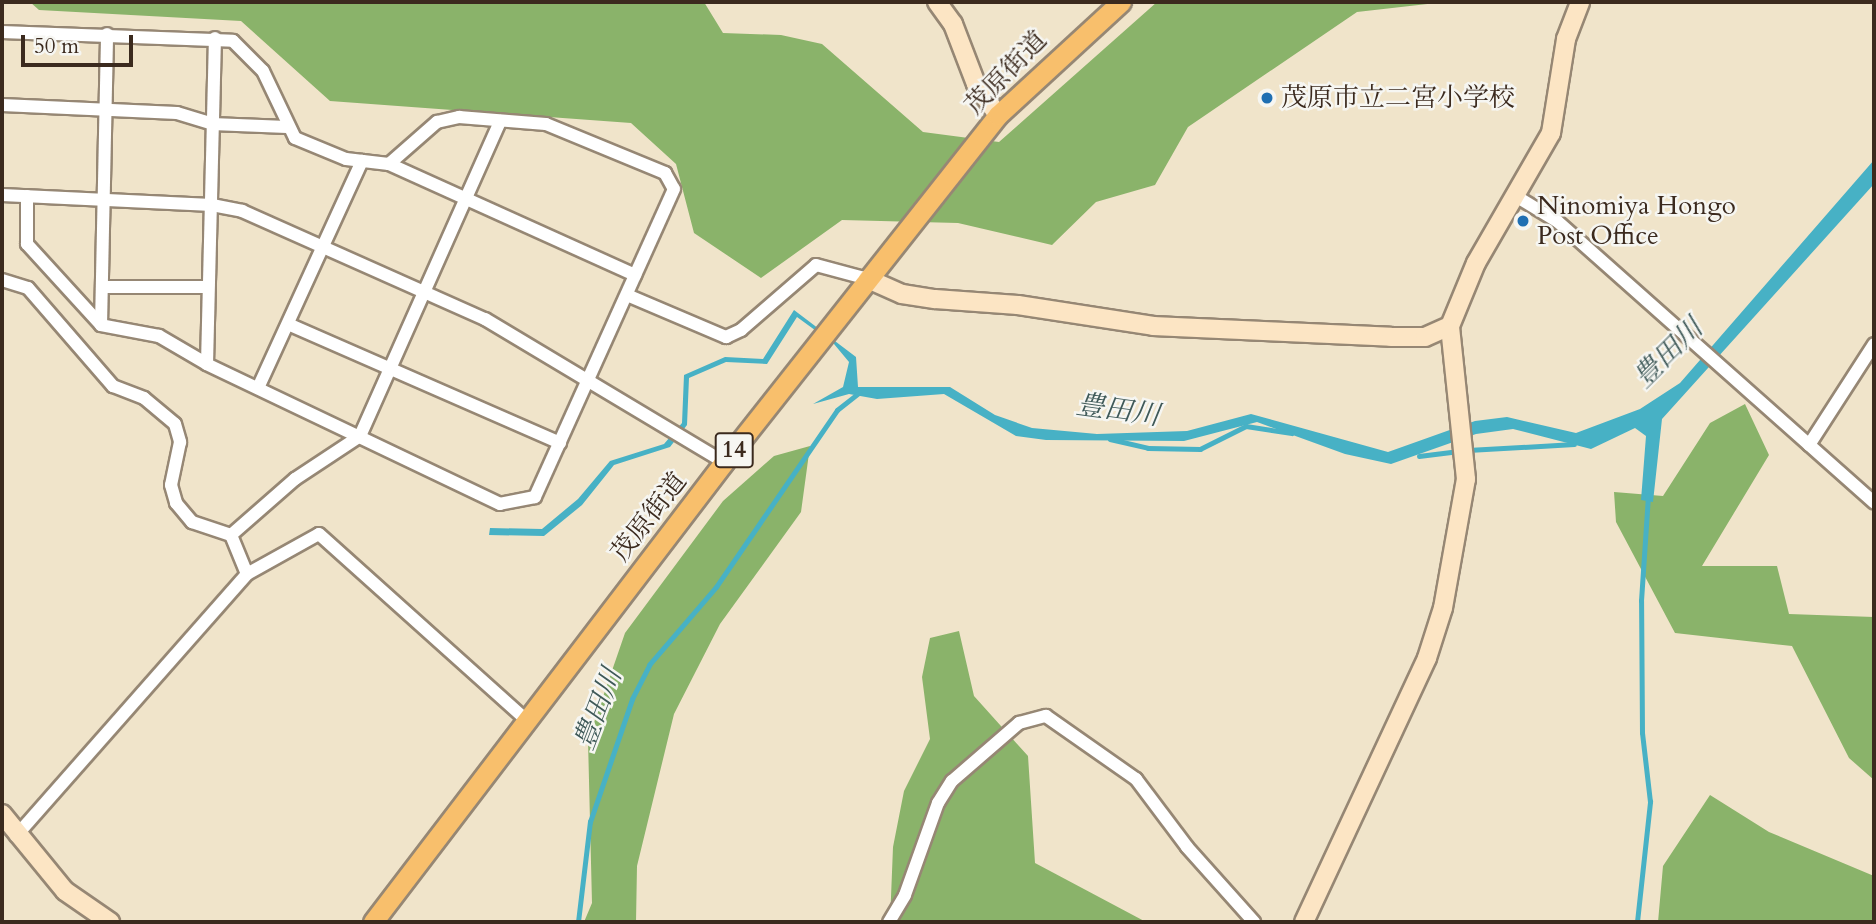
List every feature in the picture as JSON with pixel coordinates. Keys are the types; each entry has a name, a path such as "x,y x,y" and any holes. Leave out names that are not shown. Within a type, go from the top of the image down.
{"main road":[{"name":"茂原街道","path":"373,922 724,462 998,115 1121,2"}],"street":[{"path":"937,2 953,24 976,83 998,115"},
{"path":"1304,922 1427,658 1456,549 1466,479 1450,326 1476,263 1551,133 1566,39 1580,2"},
{"path":"2,32 215,38 233,41 255,60 287,127 311,147 362,161 389,164 635,275"},
{"path":"101,325 107,34"},
{"path":"207,363 215,38"},
{"path":"2,105 177,113 212,124 287,127"},
{"path":"27,196 27,244 101,325 159,336 207,363 500,504 535,497 674,189 665,173 546,124 458,117 437,122 389,164"},
{"path":"231,535 295,479 360,436 500,121"},
{"path":"258,388 362,161"},
{"path":"2,195 212,205 242,211 425,290 485,319 724,462"},
{"path":"1514,195 1557,221 1874,502"},
{"path":"627,295 726,337 741,330 817,265 868,279 902,294 1018,305 1153,326 1425,337 1450,326"},
{"path":"2,280 28,288 113,386 144,398 175,424 180,442 172,485 176,503 192,522 231,535 247,574"},
{"path":"102,287 208,287"},
{"path":"288,324 560,443"},
{"path":"1809,445 1874,344"},
{"path":"16,836 247,574 319,534 526,720"},
{"path":"889,922 905,895 938,803 952,780 1019,723 1046,716 1136,779 1187,847 1254,922"},
{"path":"2,814 16,836 65,891 110,922"}],"green space":[{"path":"30,2 704,2 723,33 781,35 822,44 923,132 999,142 1157,2 1445,2 1357,12 1188,127 1155,185 1096,202 1052,245 958,223 842,220 761,278 694,233 676,164 631,123 330,101 241,21 39,10"},
{"path":"1745,404 1769,455 1702,566 1777,566 1789,614 1874,617 1874,780 1849,758 1792,646 1675,633 1616,522 1614,492 1663,496 1710,423"},
{"path":"810,446 801,512 720,624 674,714 637,866 636,922 584,922 592,903 588,740 625,633 723,501 774,456"},
{"path":"959,631 974,696 1028,756 1035,863 1146,922 890,922 893,847 904,791 930,739 922,677 930,638"},
{"path":"1710,795 1769,832 1874,876 1874,922 1658,922 1663,866"}],"water":[{"path":"1874,160 1874,184 1662,419 1653,502 1641,500 1646,436 1635,428 1591,449 1513,429 1476,434 1391,464 1345,454 1257,422 1184,441 1046,440 1016,436 944,394 877,399 849,394 813,404 843,387 849,362 834,344 797,317 767,364 726,362 689,378 687,425 670,447 614,465 582,505 544,536 489,535 490,528 542,529 578,499 610,461 664,444 682,423 684,375 725,357 763,359 794,310 856,357 858,387 950,387 995,415 1032,428 1097,434 1187,431 1251,414 1388,452 1475,421 1507,417 1576,433 1640,409 1680,383"}],"waterway":[{"name":"豊田川","path":"578,922 590,822 632,699 649,665 716,587 837,410 859,393"},
{"name":"豊田川","path":"1110,439 1148,448 1200,449 1246,426 1291,433"},
{"name":"豊田川","path":"1468,450 1574,444"},
{"name":"豊田川","path":"1419,456 1459,451"},
{"path":"1637,922 1650,802 1642,733 1641,601 1648,496"}],"place":[{"name":"茂原市立二宮小学校","path":"1267,98"},
{"name":"Ninomiya Hongo Post Office","path":"1523,221"}]}
